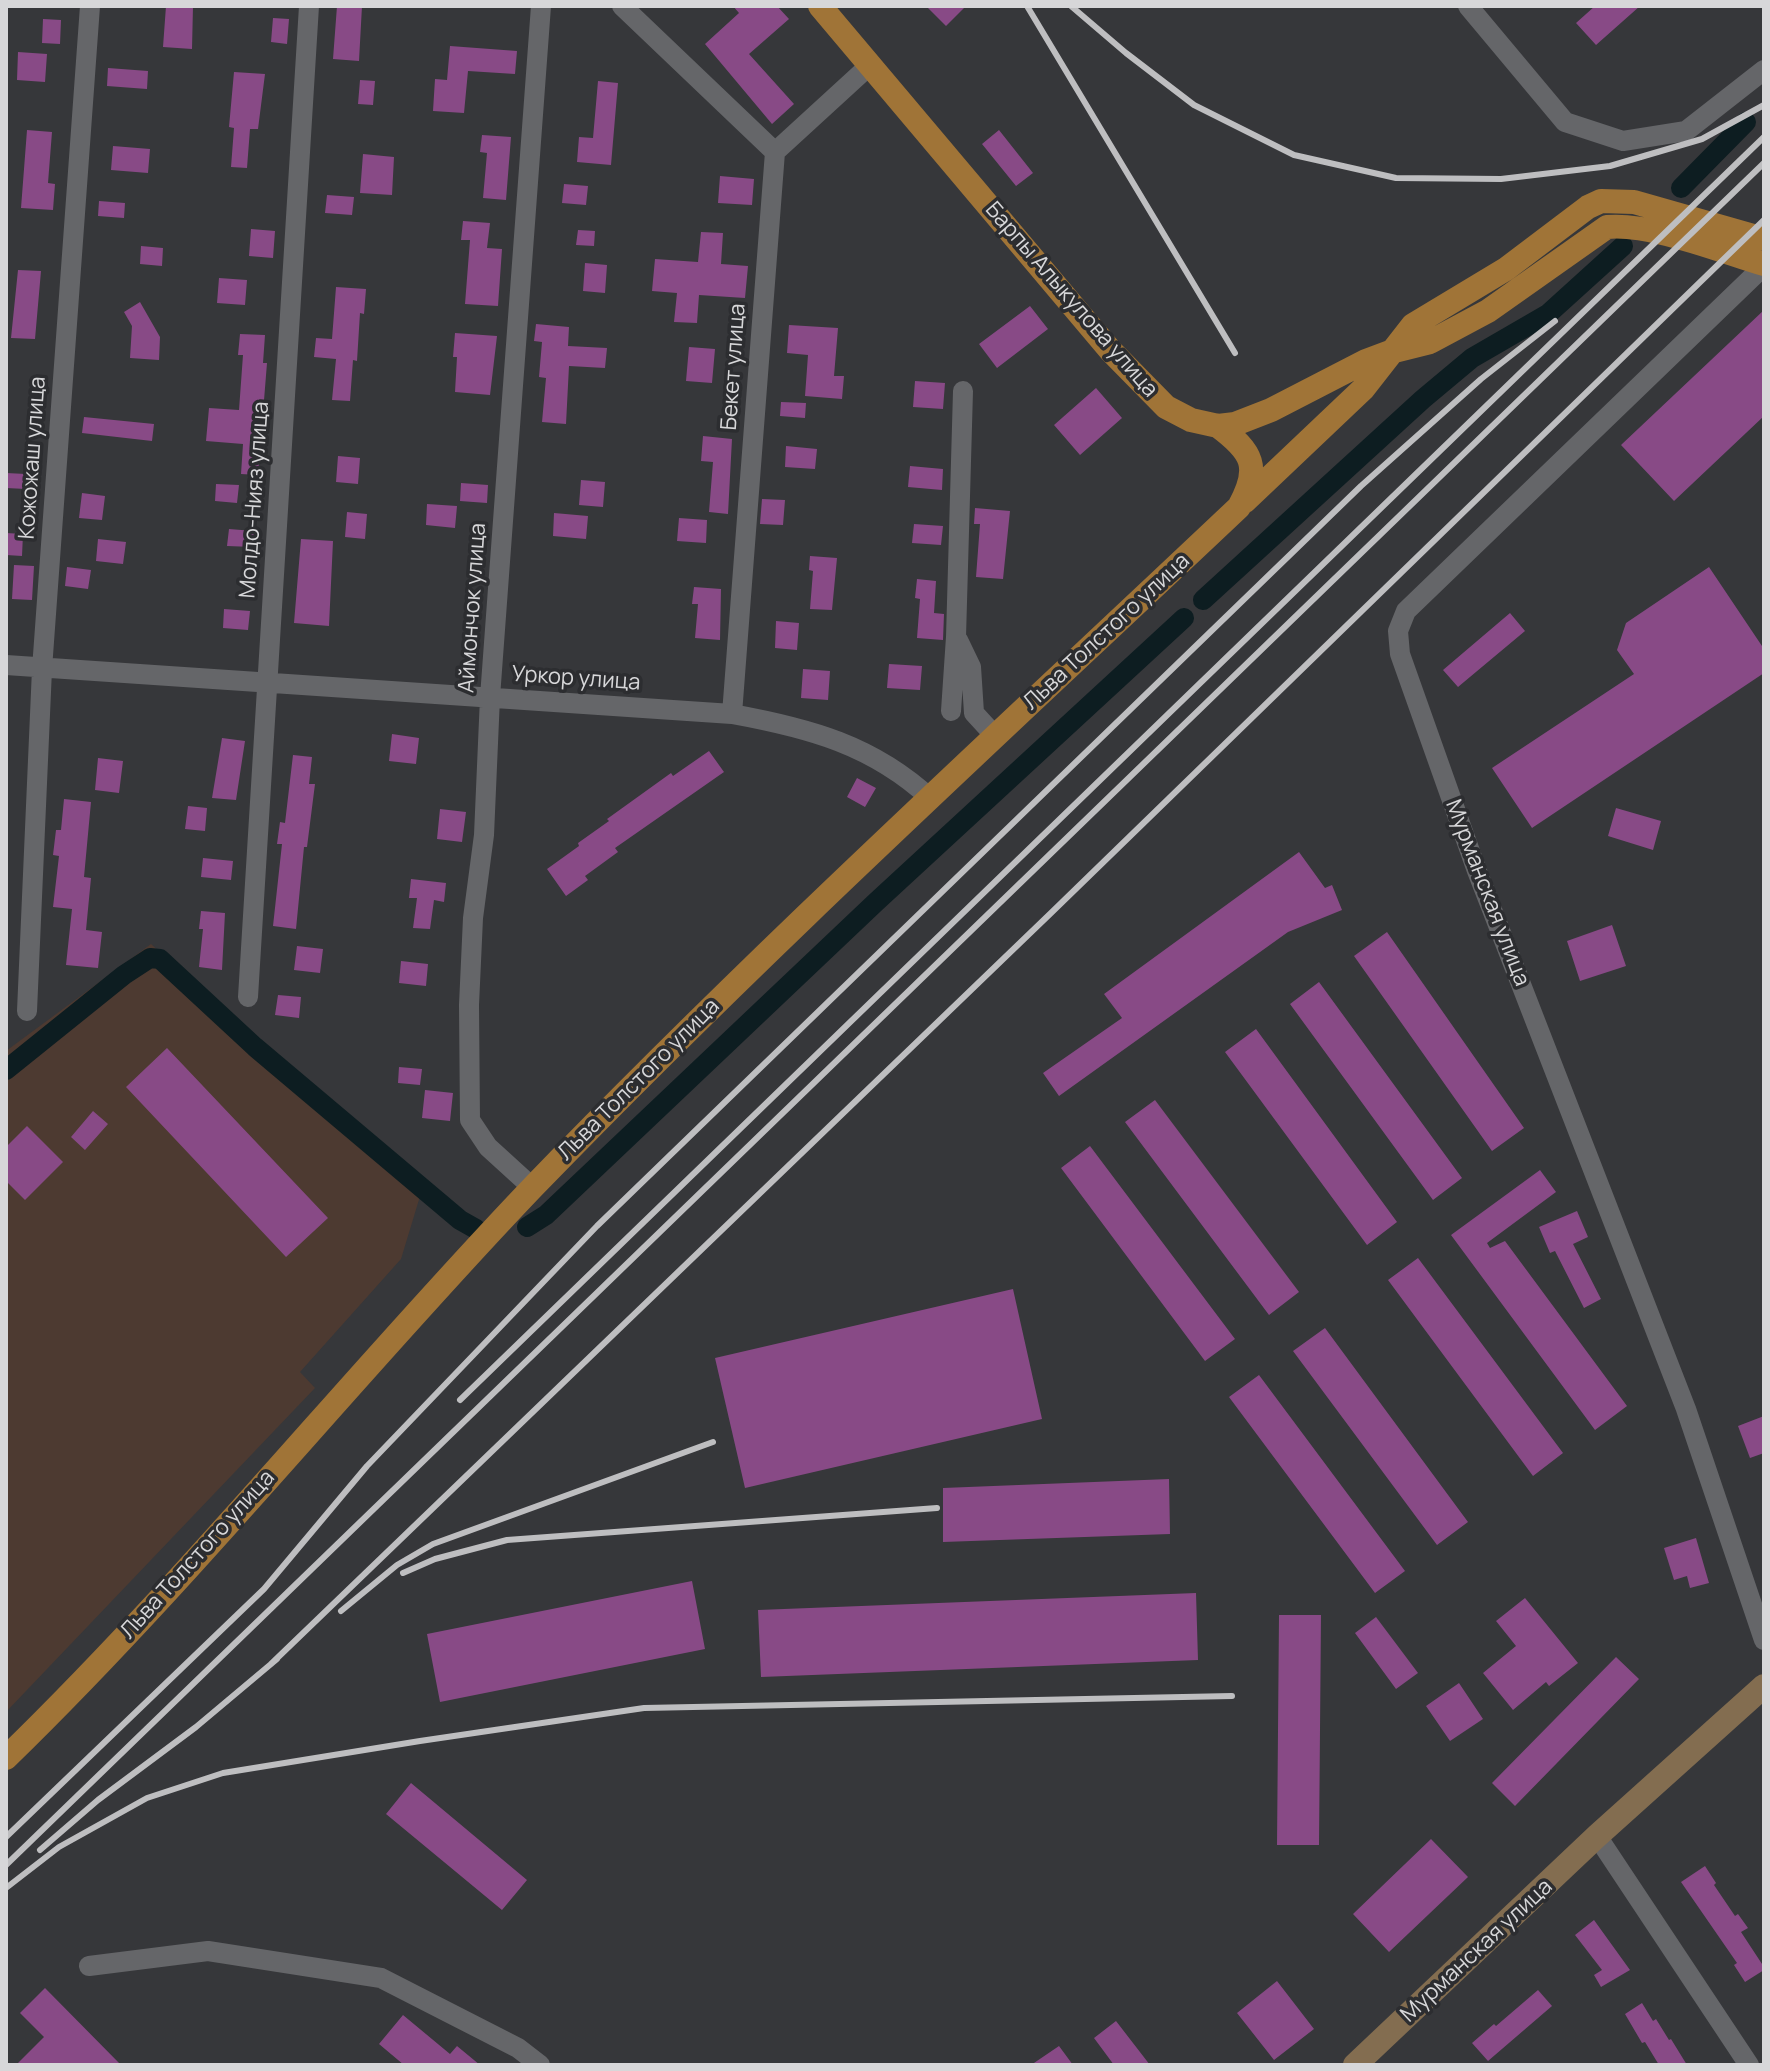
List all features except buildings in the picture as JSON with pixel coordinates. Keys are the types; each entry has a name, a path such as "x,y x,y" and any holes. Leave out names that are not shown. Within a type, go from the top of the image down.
{"main road":[{"name":"Барпы Алыкулова улица","path":"820,6 1135,377 1166,407 1179,415 1218,426"},
{"path":"1239,507 1363,389 1413,325 1488,281 1572,218 1601,201 1647,205 1764,239"},
{"path":"1218,426 1235,424 1271,410 1366,361 1430,342 1488,311 1607,227 1621,226 1662,234 1764,265"},
{"name":"Льва Толстого улица","path":"6,1758 158,1602 349,1387 533,1188 726,993 1239,507 1250,487 1250,457 1241,443 1218,426"}],"street":[{"name":"Кожожаш улица","path":"27,1011 42,669 90,6"},
{"name":"Молдо-Нияз улица","path":"248,997 309,6"},
{"name":"Аймончок улица","path":"533,1188 477,1134 470,1120 469,1107 472,932 484,835 490,697 541,6"},
{"path":"622,6 775,152 870,65"},
{"path":"1468,6 1565,122 1623,141 1686,131 1764,70"},
{"name":"Бекет улица","path":"732,714 775,152"},
{"name":"Мурманская улица","path":"1764,265 1406,611 1398,631 1400,654 1477,871 1682,1398 1764,1640"},
{"path":"951,711 963,391"},
{"path":"956,637 971,667 974,713 996,737"},
{"name":"Уркор улица","path":"6,665 732,714 828,736 908,778 931,799"},
{"name":"Мурманская улица","path":"1355,2065 1597,1836 1764,1686"},
{"path":"1597,1836 1749,2065"},
{"path":"89,1966 208,1951 381,1978 518,2048 540,2065"}],"shaded area":[{"path":"151,944 421,1193 401,1259 300,1372 315,1388 6,1712 6,1051"}],"waterway":[{"path":"1681,188 1746,122"},
{"path":"1203,600 1423,399 1472,358 1548,314 1623,246"},
{"path":"527,1227 546,1215 876,902 1184,618"},
{"path":"6,1070 124,975 150,958 160,959 255,1047 460,1220 476,1229"}],"railway":[{"path":"1027,6 1235,353"},
{"path":"1071,6 1194,105 1294,155 1396,178 1501,179 1610,166 1702,139 1764,105"},
{"path":"460,1400 1764,137"},
{"path":"6,1865 1764,163"},
{"path":"271,1664 1051,913 1764,220"},
{"path":"6,1837 264,1589 367,1466 597,1226 1361,486 1481,379 1555,321"},
{"path":"341,1611 397,1565 433,1544 713,1442"},
{"path":"403,1573 435,1559 507,1540 937,1508"},
{"path":"40,1850 98,1800 196,1727 277,1659"},
{"path":"6,1888 59,1847 147,1798 223,1773 420,1741 644,1708 1232,1696"}]}
